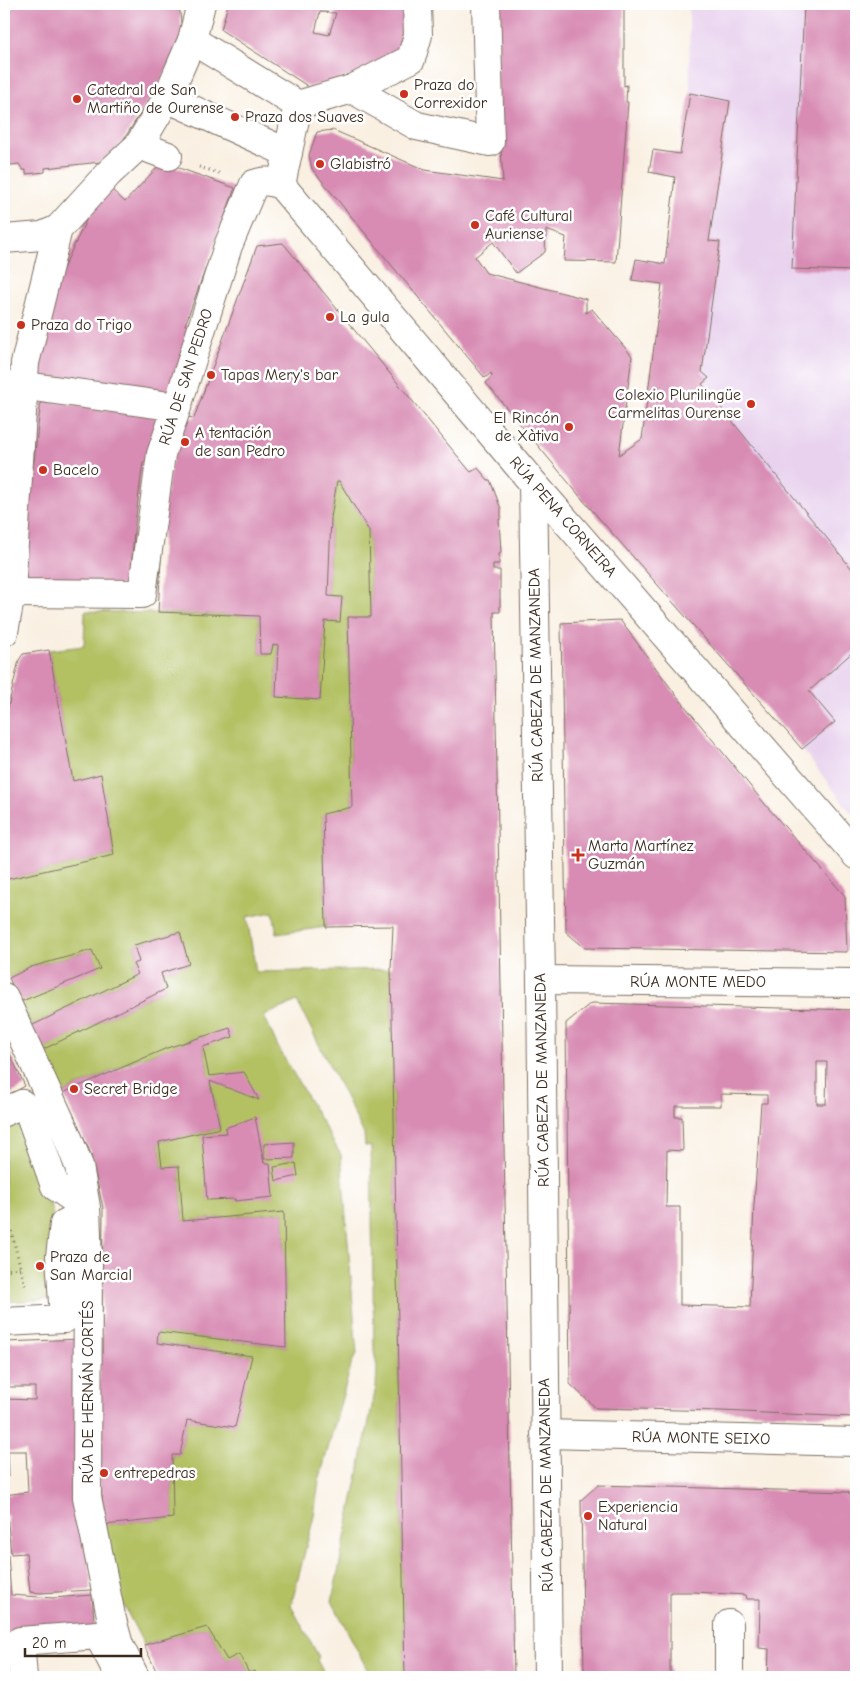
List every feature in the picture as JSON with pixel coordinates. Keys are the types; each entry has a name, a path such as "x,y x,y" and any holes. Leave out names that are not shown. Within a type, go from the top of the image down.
{"street":[{"path":"4,239 42,236 58,229 109,173 138,145 167,98 192,40 201,4"},
{"path":"192,40 304,104 352,89 411,59 418,36 417,4"},
{"path":"352,89 417,126 490,142 486,4"},
{"path":"167,98 288,153"},
{"path":"261,183 288,153 304,104"},
{"path":"138,145 168,156"},
{"name":"RÚA DE SAN PEDRO","path":"11,594 142,594 161,454 178,408 228,246 261,183"},
{"name":"RÚA PENA CORNEIRA","path":"261,183 533,483 856,855"},
{"path":"4,632 11,594 13,385 24,363 58,229"},
{"path":"13,385 178,408"},
{"name":"RÚA CABEZA DE MANZANEDA","path":"533,483 548,1677"},
{"name":"RÚA MONTE MEDO","path":"540,980 856,983"},
{"name":"RÚA DE HERNÁN CORTÉS","path":"4,997 66,1133 79,1166 85,1209 89,1314 87,1497 111,1616 108,1658 135,1677"},
{"path":"4,1112 22,1104 28,1109 55,1186 85,1209 64,1224 60,1256 64,1319 4,1322"},
{"name":"RÚA MONTE SEIXO","path":"545,1434 856,1442"},
{"path":"728,1624 729,1677"},
{"path":"23,1677 20,1642 98,1635 108,1658 120,1677"}],"path":[{"path":"168,156 261,183"},
{"path":"4,1202 6,1218 26,1292"}],"shaded area":[{"name":"Colexio Plurilingüe Carmelitas Ourense","path":"689,4 856,4 856,815 852,814 802,749 583,500 600,487 642,439 662,285 632,280 636,259 665,263 675,177 649,172 653,150 680,154 690,93"}],"green space":[{"path":"337,481 339,481 369,531 371,617 348,618 352,807 323,815 326,927 277,934 273,912 247,917 256,972 391,969 405,1677 371,1677 332,1601 376,1387 371,1147 365,1146 364,1134 297,1001 264,1016 278,1047 341,1155 357,1354 352,1362 319,1481 314,1516 291,1606 319,1657 317,1660 326,1677 257,1677 255,1671 249,1673 239,1654 227,1660 207,1627 144,1645 116,1590 104,1525 173,1518 172,1455 180,1455 187,1420 251,1356 157,1343 158,1332 286,1347 284,1212 183,1221 179,1166 162,1167 159,1142 220,1128 201,1036 133,1061 63,1093 42,1050 166,989 161,973 189,964 180,932 134,945 139,962 133,964 138,974 31,1026 20,1002 99,968 92,950 31,967 9,978 4,959 4,880 114,855 101,775 73,781 49,650 84,646 85,611 259,616 260,654 271,654 273,645 278,644 276,697 320,700 325,621 339,622 342,597 328,596 331,518"},
{"path":"14,1114 45,1184 55,1224 56,1299 4,1302 4,1118"}],"building":[{"name":"Catedral de San Martiño de Ourense","path":"4,4 179,4 183,41 160,83 116,151 113,150 101,162 45,168 45,172 26,174 26,170 23,170 19,164 4,166"},
{"path":"228,4 404,4 404,50 363,73 309,87 221,30","holes":["320,12 336,13 329,35 315,32"]},
{"path":"498,4 624,4 624,86 627,85 626,102 628,102 616,262 564,261 566,237 546,230 545,252 516,273 493,242 475,257 486,273 586,299 586,313 592,309 632,356 619,455 642,439 662,284 632,280 636,259 665,264 675,177 649,172 653,150 680,154 690,93 730,101 709,241 720,242 702,372 709,378 702,384 856,574 856,649 809,691 835,722 802,749 583,500 486,383 492,376 491,373 485,378 312,169 309,155 317,132 333,130 425,170 503,181 497,85"},
{"path":"804,4 856,4 856,271 792,269"},
{"path":"162,162 235,188 185,325 194,326 175,397 33,379 46,305 88,216 111,189 125,202"},
{"path":"283,243 469,470 471,472 478,468 490,480 501,509 501,519 499,519 501,553 499,554 499,564 493,564 493,570 500,570 500,612 494,612 494,615 514,1677 405,1677 391,969 393,926 326,927 323,814 352,807 348,617 371,617 369,531 339,481 337,481 331,518 328,596 342,597 340,622 325,621 320,700 276,697 278,644 273,645 271,654 260,654 259,616 158,612 164,508 171,465 186,417 194,418 257,246"},
{"path":"41,400 162,417 149,463 143,462 134,531 130,586 24,579 30,496"},
{"path":"620,620 676,695 764,803 845,896 847,952 585,948 566,932 561,623"},
{"path":"49,650 73,781 101,774 114,855 4,880 4,725 19,660 23,654"},
{"path":"180,932 189,964 161,973 166,989 42,1050 31,1026 138,974 133,964 139,962 134,945"},
{"path":"92,950 100,969 20,1002 9,978 31,967"},
{"path":"591,1003 856,1010 856,1415 853,1417 596,1408 570,1384 566,1023","holes":["817,1062 827,1062 826,1104 817,1104","721,1094 767,1095 767,1103 761,1103 750,1307 680,1305 680,1207 666,1207 667,1150 683,1151 682,1117 675,1117 675,1106 721,1106"]},
{"path":"230,1028 233,1037 203,1047 209,1076 244,1072 259,1100 210,1081 220,1128 159,1142 162,1167 179,1166 183,1221 284,1212 286,1347 158,1332 157,1343 252,1356 235,1427 187,1420 180,1455 172,1455 173,1518 104,1525 102,1496 99,1497 98,1408 102,1325 103,1208 91,1154 63,1093 167,1048"},
{"path":"4,1041 25,1086 4,1098"},
{"path":"255,1117 264,1163 270,1163 273,1197 235,1201 235,1199 207,1200 202,1135 226,1133 225,1128"},
{"path":"294,1142 294,1158 264,1159 264,1144"},
{"path":"296,1163 298,1176 276,1181 274,1167"},
{"path":"82,1339 91,1590 30,1592 26,1553 11,1554 7,1514 4,1515 4,1495 28,1492 26,1451 8,1451 9,1476 4,1476 4,1399 35,1400 35,1387 4,1387 4,1342"},
{"path":"598,1485 848,1492 856,1502 856,1677 768,1677 769,1649 759,1648 760,1599 747,1599 746,1595 670,1592 670,1677 584,1677 581,1500"},
{"path":"8,1555 11,1595 53,1598 92,1595 95,1633 4,1647 4,1556"},
{"path":"207,1627 227,1660 239,1654 249,1673 255,1671 257,1677 159,1677 144,1645"}],"place":[{"name":"Praza do Correxidor","path":"404,94"},
{"name":"Catedral de San Martiño de Ourense","path":"77,99"},
{"name":"Praza dos Suaves","path":"235,117"},
{"name":"Glabistró","path":"320,164"},
{"name":"Café Cultural Auriense","path":"475,225"},
{"name":"La gula","path":"330,317"},
{"name":"Praza do Trigo","path":"21,325"},
{"name":"Tapas Mery's bar","path":"211,375"},
{"name":"Colexio Plurilingüe Carmelitas Ourense","path":"751,404"},
{"name":"El Rincón de Xàtiva","path":"569,427"},
{"name":"A tentación de san Pedro","path":"185,442"},
{"name":"Bacelo","path":"43,470"},
{"name":"Marta Martínez Guzmán","path":"578,855"},
{"name":"Secret Bridge","path":"74,1089"},
{"name":"Praza de San Marcial","path":"40,1266"},
{"name":"entrepedras","path":"104,1473"},
{"name":"Experiencia Natural","path":"588,1516"}]}
